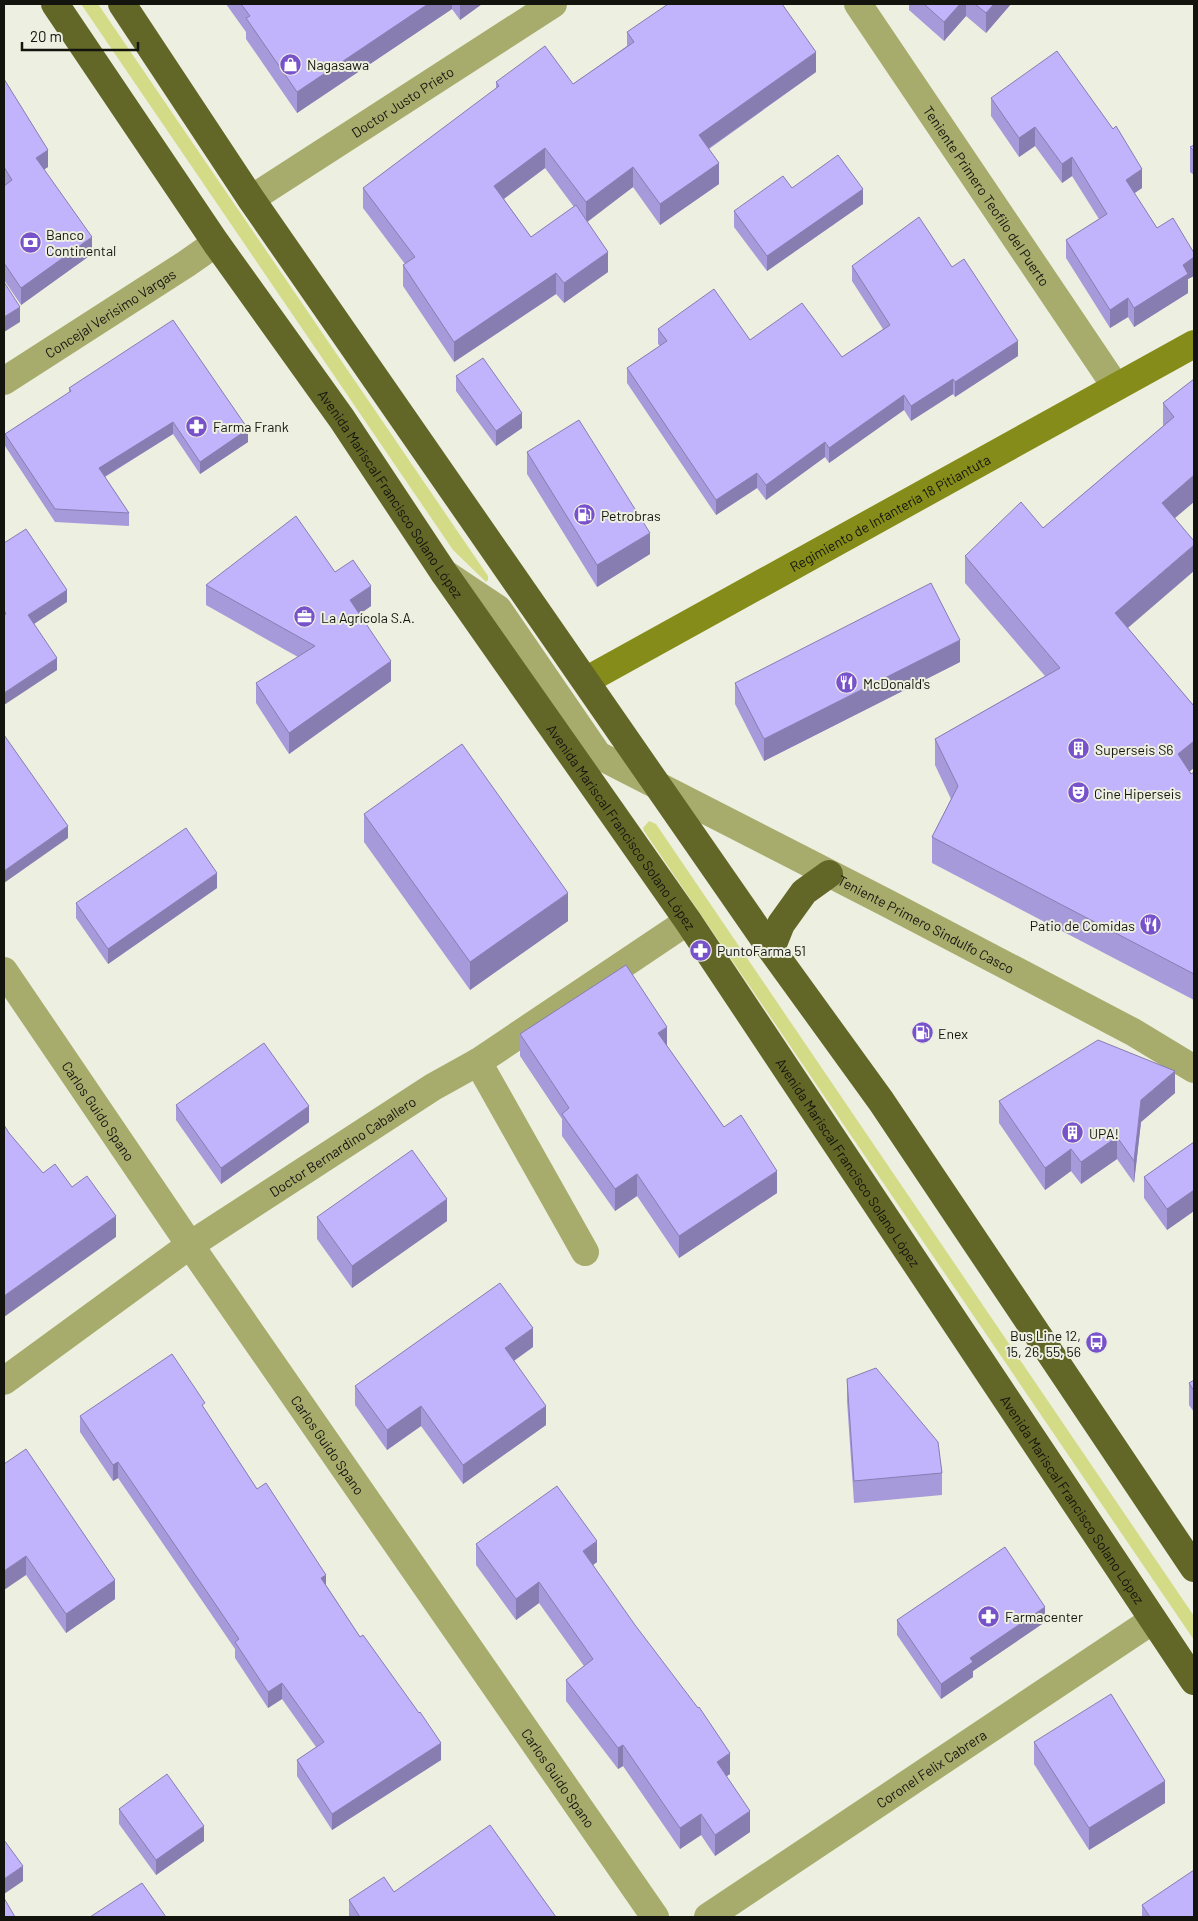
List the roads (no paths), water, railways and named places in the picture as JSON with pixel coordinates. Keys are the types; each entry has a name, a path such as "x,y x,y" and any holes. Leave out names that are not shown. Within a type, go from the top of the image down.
{"highway":[{"name":"Avenida Mariscal Francisco Solano López","path":"55,4 216,243 342,419 444,573 688,921 1194,1681"},
{"path":"122,4 251,199 587,680 656,784 771,949 887,1109 1194,1568"},
{"path":"771,949 781,924 804,892 829,874"}],"main road":[{"name":"Regimiento de Infantería 18 Pitiantuta","path":"587,680 1194,344"}],"street":[{"name":"Doctor Justo Prieto","path":"251,199 553,4"},
{"name":"Teniente Primero Teofilo del Puerto","path":"858,4 1116,386"},
{"name":"Concejal Verisimo Vargas","path":"4,382 216,243"},
{"name":"Teniente Primero Sindulfo Casco","path":"444,573 498,609 598,755 1133,1032 1194,1069"},
{"name":"Doctor Bernardino Caballero","path":"4,1381 190,1245 433,1088 478,1062 688,921"},
{"name":"Carlos Guido Spano","path":"4,971 190,1245 655,1917"},
{"path":"478,1062 585,1252"},
{"name":"Coronel Felix Cabrera","path":"708,1917 1153,1620"}],"place":[{"name":"Nagasawa","path":"291,64"},
{"name":"Banco Continental","path":"30,242"},
{"name":"Farma Frank","path":"197,426"},
{"name":"Petrobras","path":"585,515"},
{"name":"La Agrícola S.A.","path":"305,617"},
{"name":"McDonald's","path":"847,683"},
{"name":"Superseis S6","path":"1079,749"},
{"name":"Cine Hiperseis","path":"1078,793"},
{"name":"Patio de Comidas","path":"1151,925"},
{"name":"PuntoFarma 51","path":"701,950"},
{"name":"Enex","path":"922,1033"},
{"name":"UPA!","path":"1073,1133"},
{"name":"Bus Line 12, 15, 26, 55, 56","path":"1097,1343"},
{"name":"Farmacenter","path":"989,1616"}]}
